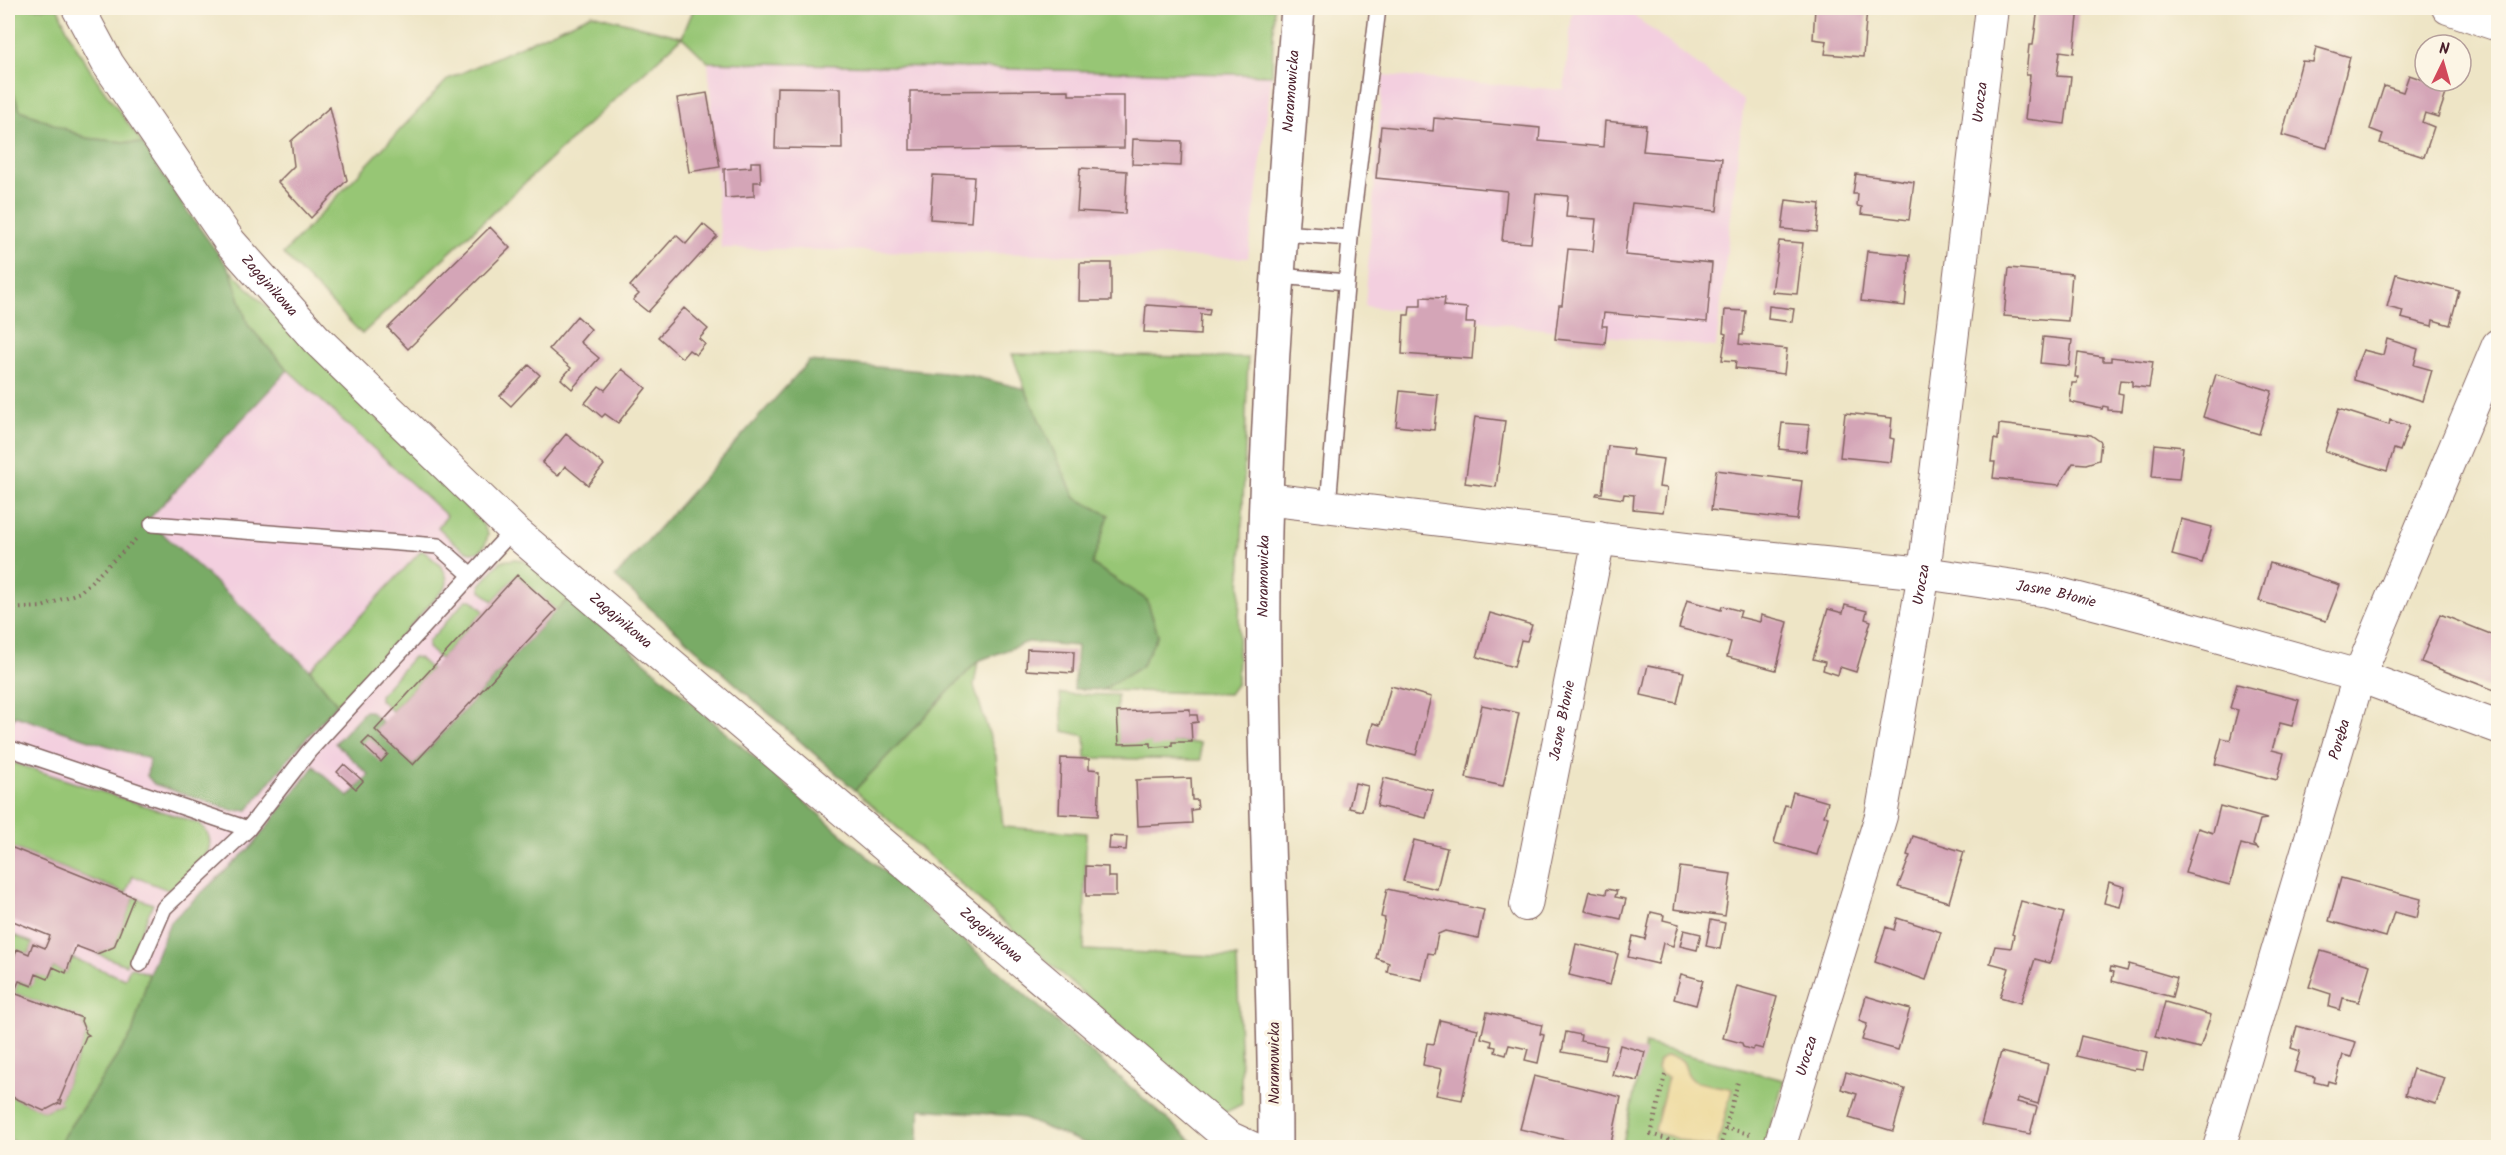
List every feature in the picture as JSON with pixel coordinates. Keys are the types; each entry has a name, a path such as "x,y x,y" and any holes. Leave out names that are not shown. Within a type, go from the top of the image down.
{"street":[{"name":"Zagajnikowa","path":"78,8 108,64 230,242 316,339 513,530 1228,1137 1252,1148"},
{"name":"Naramowicka","path":"1275,1148 1275,1026 1264,691 1266,499 1298,8"},
{"name":"Urocza","path":"1779,1148 1881,816 1924,573 1992,8"},
{"path":"2448,8 2499,25"},
{"name":"Poręba","path":"2219,1148 2359,676 2499,345"},
{"name":"Jasne Błonie","path":"1266,499 1694,550 1924,573 2048,591 2359,676 2499,727"},
{"name":"Jasne Błonie","path":"1526,906 1599,538"}],"lane":[{"path":"1328,506 1350,238 1378,8"},
{"path":"1283,233 1350,238"},
{"path":"1280,276 1346,282"},
{"path":"152,524 438,546 471,575"},
{"path":"140,964 164,908 248,829 309,751 513,530"},
{"path":"8,748 248,829"}],"path":[{"path":"8,609 42,607 80,592 152,524"},
{"path":"1665,1075 1651,1134 1694,1148"},
{"path":"1720,1148 1737,1082"}],"shaded area":[{"path":"8,8 213,269 476,541 517,575 581,613 85,1147 8,1147"},
{"path":"1599,8 1624,8 1744,101 1716,347 1558,331 1365,306 1383,75 1564,90 1572,13"},
{"path":"708,62 1272,75 1248,258 721,248"}],"green space":[{"path":"8,8 58,8 85,62 143,144 86,138 20,110 8,80"},
{"path":"694,8 1274,8 1272,75 708,62 682,37"},
{"path":"592,14 682,37 362,334 283,254 448,79"},
{"path":"8,80 20,110 86,138 143,144 185,208 230,270 248,325 288,370 148,520 310,670 337,704 295,751 248,810 235,811 154,784 147,776 149,759 15,716 8,729"},
{"path":"230,270 482,523 488,534 479,551 465,550 444,533 438,527 447,516 288,370 248,325"},
{"path":"1012,354 1248,358 1237,683 1229,694 1102,690 1141,667 1158,634 1147,600 1092,564 1109,515 1075,498 1025,389"},
{"path":"809,361 968,375 1025,389 1075,498 1109,515 1092,564 1147,600 1158,635 1141,667 1102,690 1074,689 1077,646 1028,642 978,661 855,790 615,577"},
{"path":"422,550 444,570 446,587 337,704 310,670"},
{"path":"516,559 532,564 571,597 556,610 517,575 493,601 481,591 480,585 501,561"},
{"path":"571,597 1199,1147 1094,1147 1016,1116 920,1109 917,1148 58,1148 132,1034 149,974 170,922 252,846 314,766 349,797 369,775 335,743 365,711 370,711 382,722 375,730 414,765 556,610"},
{"path":"466,600 472,600 484,611 440,659 428,648 428,642"},
{"path":"413,657 419,658 431,669 392,711 380,700 380,695"},
{"path":"978,661 974,686 996,756 1003,827 1086,833 1084,950 1237,957 1242,1104 1220,1115 855,790"},
{"path":"1060,694 1117,695 1117,712 1151,743 1172,746 1172,742 1200,743 1201,760 1086,758 1085,736 1063,731"},
{"path":"8,761 198,823 207,832 210,842 208,851 195,868 168,890 133,876 126,893 8,846"},
{"path":"134,897 153,904 126,965 97,954 114,946"},
{"path":"8,933 33,943 29,954 17,950 8,973"},
{"path":"72,958 125,979 130,967 149,974 132,1034 58,1147 17,1147 8,1136 8,1095 44,1111 61,1104 59,1101 86,1036 89,1035 86,1033 81,1018 14,993 19,981 31,986 36,974 49,978 53,967 66,973"},
{"path":"1645,1044 1784,1080 1764,1147 1622,1148"}],"sand":[{"path":"1666,1056 1680,1059 1693,1080 1732,1089 1717,1147 1694,1144 1657,1133 1655,1130 1668,1077 1662,1075 1657,1069 1659,1061"}],"building":[{"path":"1815,8 1867,8 1863,57 1825,54 1827,41 1813,39"},
{"path":"2038,8 2079,8 2074,53 2060,51 2057,76 2071,77 2065,124 2025,119 2030,75 2026,75 2029,45 2033,45"},
{"path":"2316,47 2350,57 2327,148 2282,135 2302,61 2313,62"},
{"path":"2409,75 2413,76 2413,93 2446,93 2438,117 2425,113 2422,122 2434,127 2424,157 2380,143 2383,134 2370,129 2384,86 2403,92"},
{"path":"777,87 841,88 842,149 775,148"},
{"path":"1069,90 1069,95 1124,95 1124,148 910,150 910,91"},
{"path":"707,93 720,167 689,172 677,98"},
{"path":"330,107 347,180 311,218 278,182 294,166 291,141"},
{"path":"1434,118 1540,128 1539,141 1603,147 1605,121 1646,125 1643,151 1722,158 1717,211 1632,203 1625,255 1712,263 1707,322 1604,313 1602,326 1607,326 1605,344 1555,339 1559,305 1562,305 1568,249 1593,251 1596,219 1566,217 1568,196 1536,193 1531,243 1502,241 1507,191 1376,178 1381,126 1433,131"},
{"path":"1133,139 1182,141 1181,166 1132,164"},
{"path":"751,162 760,162 761,182 754,182 754,196 725,198 724,169 751,167"},
{"path":"1080,168 1127,171 1125,214 1077,211"},
{"path":"1856,174 1914,182 1909,220 1861,214 1862,207 1857,206 1858,194 1853,194"},
{"path":"933,175 974,177 971,222 930,219"},
{"path":"1786,200 1820,204 1817,232 1782,229"},
{"path":"703,224 717,236 648,312 633,300 639,294 630,286 676,235 686,244"},
{"path":"490,227 510,248 408,349 388,328"},
{"path":"1779,241 1803,243 1797,294 1772,292"},
{"path":"1867,251 1910,255 1905,306 1861,301"},
{"path":"1080,263 1111,263 1111,301 1079,301"},
{"path":"2009,268 2072,274 2068,321 2004,316"},
{"path":"2396,274 2459,291 2450,325 2433,320 2432,326 2401,318 2403,311 2387,307"},
{"path":"1421,297 1445,298 1444,306 1467,308 1466,323 1475,323 1472,359 1402,354 1404,315 1409,315 1410,306 1421,306"},
{"path":"1146,305 1210,309 1209,315 1201,314 1200,335 1144,332"},
{"path":"1769,306 1794,309 1792,322 1768,319"},
{"path":"684,308 708,329 699,339 705,344 696,355 689,350 682,358 658,337"},
{"path":"1725,310 1746,311 1743,335 1740,335 1739,344 1787,349 1784,374 1735,368 1736,361 1722,360 1726,334 1723,333"},
{"path":"577,316 591,329 580,342 599,358 572,389 561,379 571,368 549,349"},
{"path":"2043,337 2072,340 2069,366 2040,363"},
{"path":"2387,339 2418,349 2414,365 2432,370 2423,401 2354,380 2355,370 2363,350 2383,355"},
{"path":"2078,353 2103,357 2103,361 2111,361 2111,357 2153,362 2149,388 2132,386 2132,381 2120,380 2118,393 2123,394 2121,411 2070,402 2072,383 2077,383 2078,377 2075,377"},
{"path":"529,365 540,375 511,406 500,396"},
{"path":"622,369 646,388 618,423 605,414 602,417 585,403 599,386 605,390"},
{"path":"2216,374 2272,391 2259,434 2203,417"},
{"path":"1400,391 1438,395 1434,430 1396,426"},
{"path":"2339,409 2389,425 2390,420 2409,426 2400,451 2394,449 2387,471 2325,451"},
{"path":"1845,413 1892,418 1890,438 1894,439 1891,462 1840,457"},
{"path":"1475,417 1505,421 1496,487 1465,483"},
{"path":"1782,423 1809,425 1806,452 1779,449"},
{"path":"1999,424 2091,435 2101,442 2099,460 2086,464 2073,463 2059,485 1993,478 1995,462 1991,462 1994,439 1998,440"},
{"path":"566,434 604,465 588,485 565,466 558,476 542,463"},
{"path":"2155,444 2183,447 2179,479 2152,477"},
{"path":"1608,446 1633,449 1632,455 1663,459 1659,487 1667,488 1663,512 1633,509 1634,495 1624,494 1623,499 1596,495 1602,493"},
{"path":"1716,470 1802,481 1797,520 1711,510"},
{"path":"2181,519 2212,527 2202,563 2172,555"},
{"path":"2270,563 2340,585 2326,621 2259,601"},
{"path":"517,575 556,610 413,765 375,730"},
{"path":"1687,600 1721,610 1722,606 1741,611 1739,617 1760,622 1761,615 1788,622 1776,670 1727,657 1731,642 1679,628"},
{"path":"1845,605 1867,611 1865,619 1871,621 1856,672 1840,667 1838,675 1823,670 1825,662 1813,659 1828,609 1843,613"},
{"path":"1490,613 1532,625 1527,641 1521,640 1514,667 1477,657"},
{"path":"2440,614 2498,637 2498,678 2494,690 2421,662"},
{"path":"1027,649 1074,651 1073,673 1026,670"},
{"path":"1648,665 1684,672 1677,703 1641,695"},
{"path":"2237,684 2299,700 2292,726 2280,723 2272,750 2284,753 2277,780 2215,764 2222,738 2230,740 2238,710 2230,708"},
{"path":"1391,686 1431,697 1416,755 1368,743 1373,723 1380,725"},
{"path":"1482,705 1519,713 1503,786 1466,778"},
{"path":"1190,709 1190,715 1197,715 1198,722 1191,723 1192,742 1172,742 1172,746 1151,747 1151,743 1119,744 1117,712"},
{"path":"369,737 388,754 381,762 362,744"},
{"path":"1061,758 1089,759 1089,769 1100,770 1098,816 1059,814"},
{"path":"344,764 363,781 356,789 337,772"},
{"path":"1191,778 1192,800 1197,800 1198,809 1191,810 1192,823 1138,826 1136,780"},
{"path":"1384,778 1433,790 1426,818 1377,806"},
{"path":"1355,783 1368,786 1362,811 1349,808"},
{"path":"1793,792 1828,802 1824,816 1828,817 1817,855 1774,843 1785,805 1789,806"},
{"path":"2220,806 2267,819 2260,820 2253,845 2259,849 2241,844 2230,885 2185,873 2198,828 2213,833"},
{"path":"1110,836 1127,837 1126,850 1109,849"},
{"path":"1913,836 1964,852 1949,902 1898,887 1910,856 1907,855"},
{"path":"1414,840 1447,848 1437,889 1403,881"},
{"path":"8,846 134,897 114,947 97,954 76,946 66,973 53,967 48,979 36,974 32,986 19,981 14,993 82,1018 81,1021 89,1035 86,1036 59,1101 62,1101 61,1104 44,1111 8,1095 8,973 17,949 29,954 33,943 45,948 50,936 8,919"},
{"path":"1086,866 1108,867 1108,877 1116,877 1116,896 1086,896"},
{"path":"1680,867 1731,874 1725,916 1674,909"},
{"path":"2341,878 2421,899 2417,918 2394,912 2386,937 2329,921"},
{"path":"2109,882 2125,887 2120,907 2104,903"},
{"path":"1387,889 1484,910 1478,938 1445,931 1438,934 1434,954 1428,953 1422,980 1387,972 1389,963 1376,958 1385,918 1381,917"},
{"path":"1607,889 1617,891 1615,897 1626,899 1621,919 1585,911 1590,891 1606,894"},
{"path":"2021,901 2064,913 2050,963 2035,959 2021,1003 2000,997 2009,968 1990,963 1995,946 2011,948 2014,935 2012,934"},
{"path":"1651,912 1664,915 1663,920 1679,924 1673,946 1663,943 1658,964 1628,957 1633,936 1645,939"},
{"path":"1897,918 1941,932 1926,980 1875,962 1886,927 1894,930"},
{"path":"1711,920 1725,923 1720,949 1706,946"},
{"path":"1684,930 1701,934 1697,950 1680,946"},
{"path":"1576,944 1618,954 1610,985 1569,975"},
{"path":"2321,951 2370,965 2359,1002 2343,998 2340,1010 2329,1007 2331,994 2309,987"},
{"path":"2129,964 2177,978 2172,997 2112,981 2114,972 2110,971 2111,967 2127,971"},
{"path":"1681,974 1703,980 1696,1005 1674,999"},
{"path":"1737,986 1777,997 1763,1049 1755,1047 1752,1050 1743,1047 1742,1043 1723,1038"},
{"path":"1866,996 1910,1009 1898,1050 1862,1040 1867,1024 1859,1021"},
{"path":"2165,1002 2211,1015 2200,1048 2155,1037"},
{"path":"1487,1012 1542,1025 1540,1034 1544,1035 1538,1063 1525,1060 1528,1049 1509,1045 1506,1055 1495,1052 1496,1047 1491,1046 1492,1041 1481,1038"},
{"path":"1440,1020 1478,1029 1462,1100 1436,1095 1442,1069 1423,1065 1427,1043 1434,1044"},
{"path":"2297,1026 2356,1042 2351,1057 2343,1055 2335,1083 2328,1081 2327,1085 2314,1082 2315,1077 2294,1072 2300,1051 2291,1048"},
{"path":"1566,1032 1581,1035 1580,1041 1607,1046 1604,1060 1562,1052"},
{"path":"2081,1036 2147,1052 2143,1069 2135,1068 2134,1070 2076,1056"},
{"path":"1620,1045 1645,1052 1638,1081 1612,1075"},
{"path":"2001,1052 2048,1064 2038,1104 2018,1098 2017,1102 2037,1107 2030,1134 1981,1125"},
{"path":"2413,1069 2445,1078 2436,1104 2405,1095"},
{"path":"1846,1072 1905,1089 1893,1131 1849,1118 1857,1094 1841,1089"},
{"path":"1534,1076 1621,1097 1610,1148 1600,1148 1520,1129"}]}
